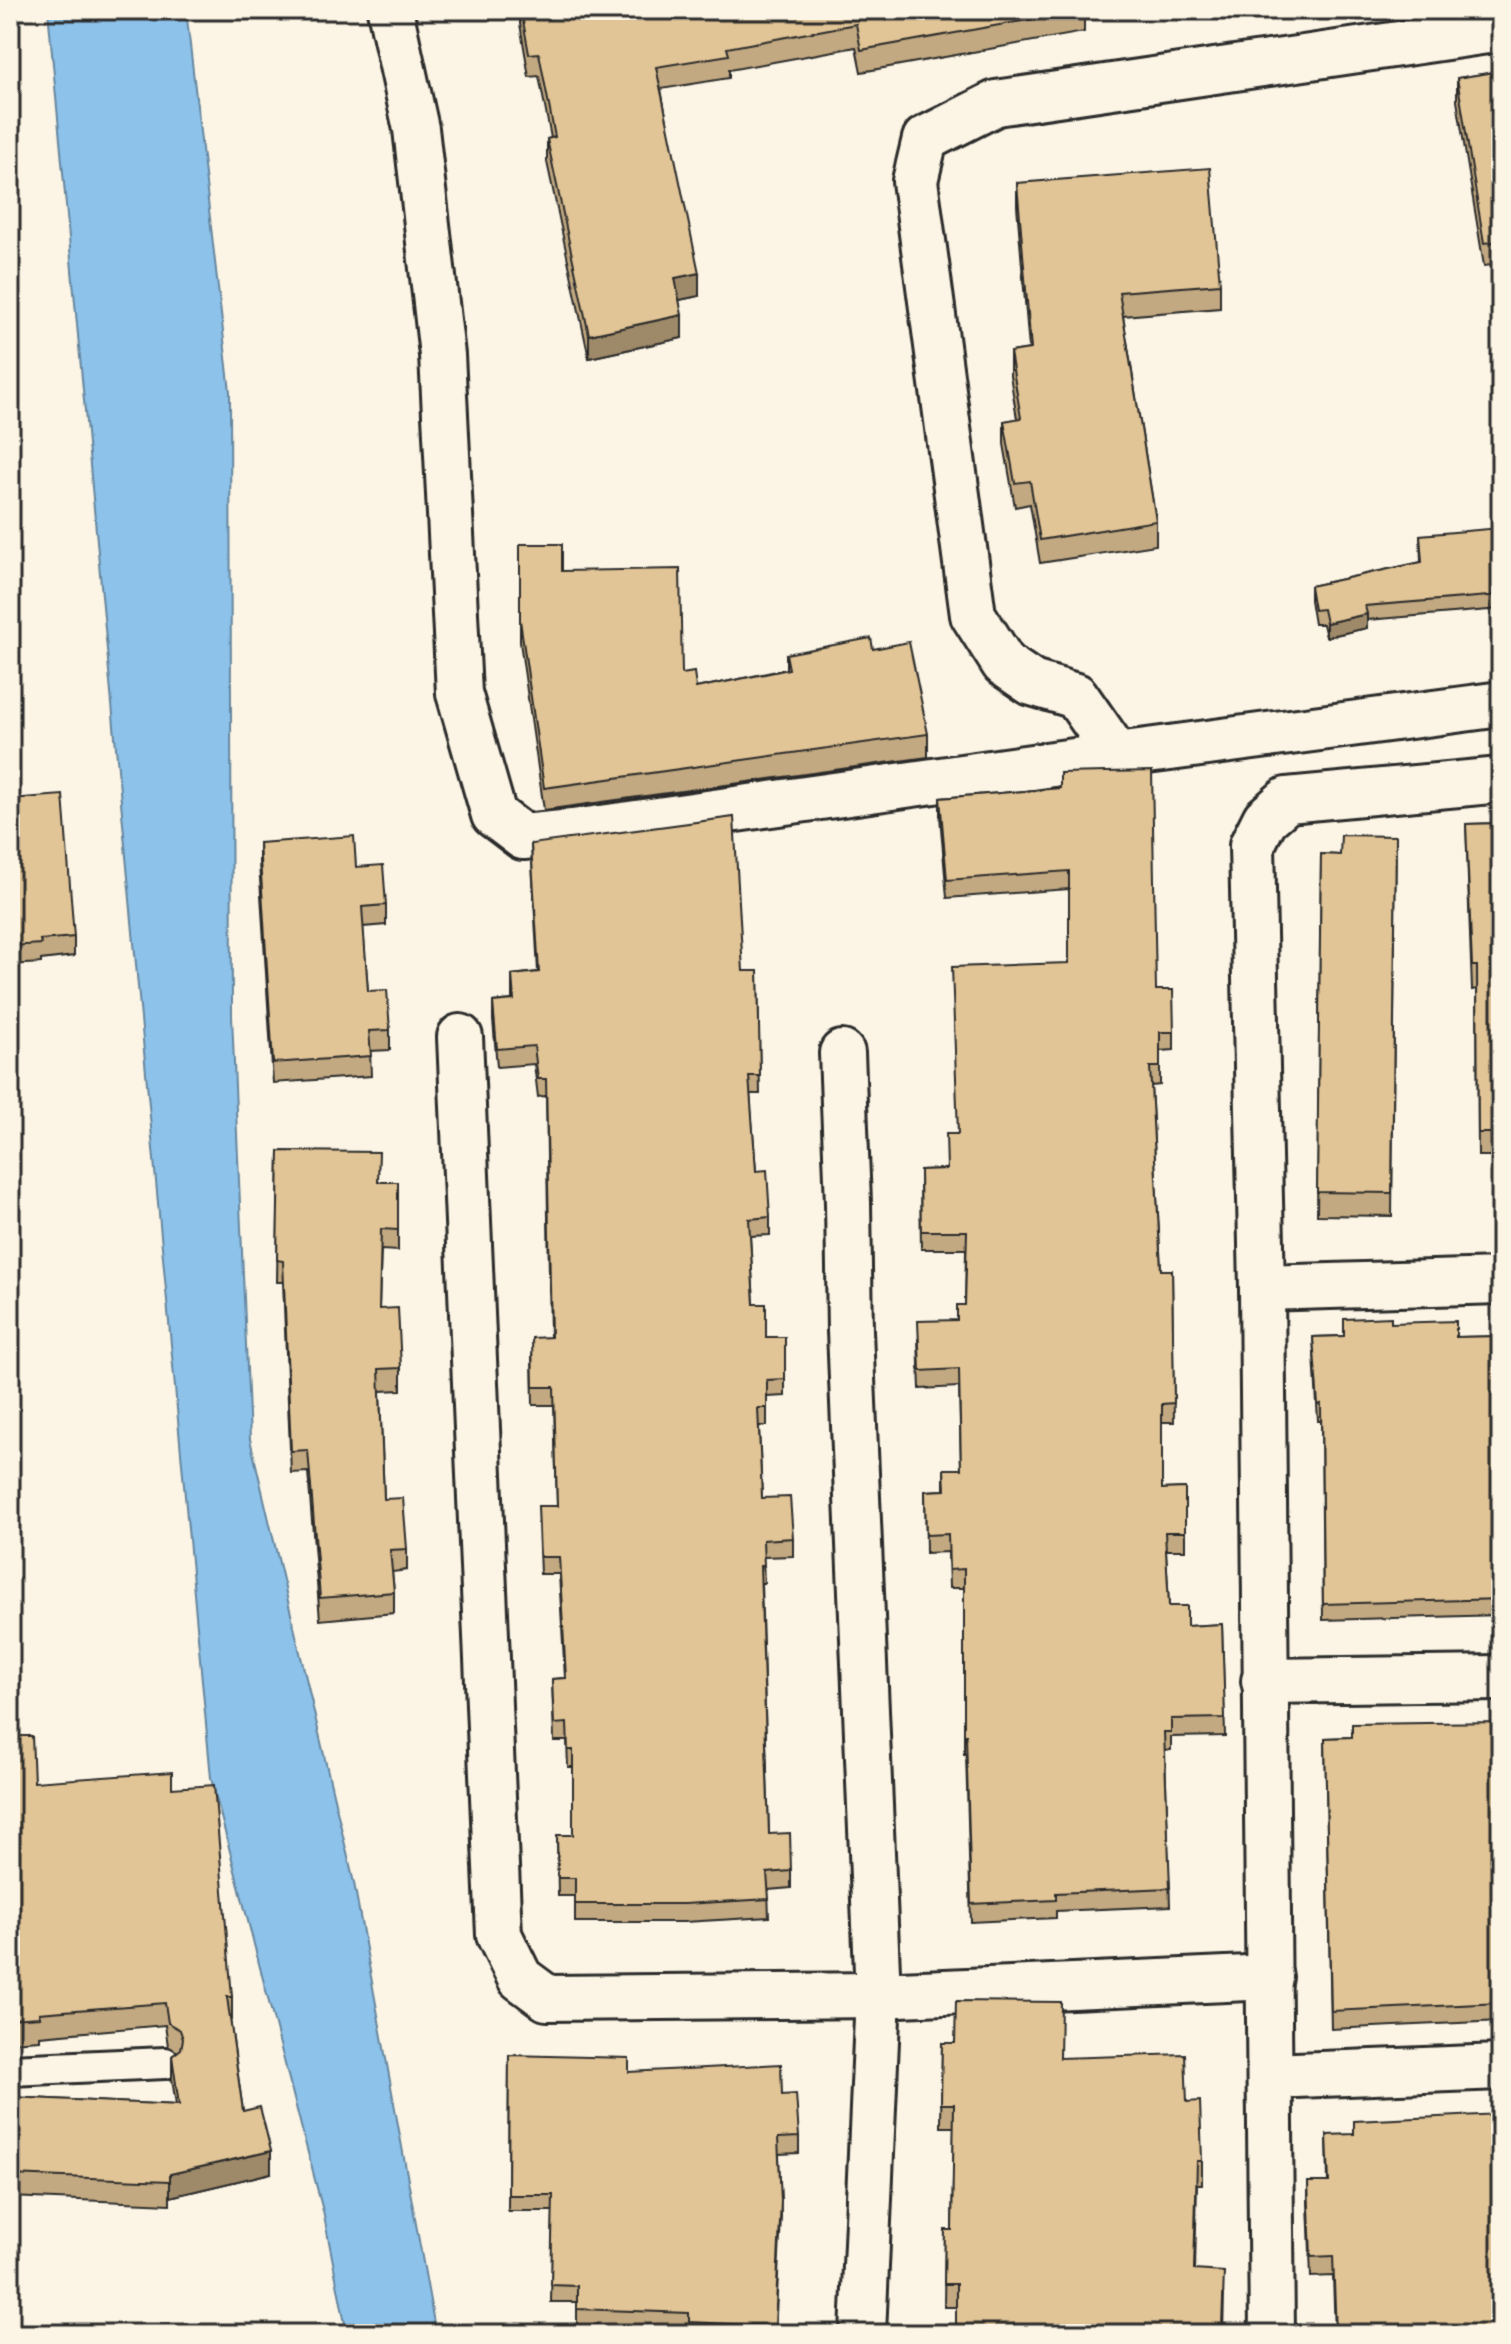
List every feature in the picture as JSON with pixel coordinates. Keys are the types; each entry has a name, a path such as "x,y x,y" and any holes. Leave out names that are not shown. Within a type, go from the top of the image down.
{"street":[{"path":"390,10 416,129 442,355 459,693 494,815 523,837 1501,704"},
{"path":"1117,755 1076,696 1032,683 1004,664 973,615 915,181 925,139 996,103 1501,29"},
{"path":"1272,2334 1262,1288 1252,845 1265,819 1287,800 1501,780"},
{"path":"460,1037 499,1935 520,1978 547,1998 878,1995 1270,1977"},
{"path":"842,1053 850,1331 878,1995 863,2334"},
{"path":"1262,1288 1501,1281"},
{"path":"1264,1681 1501,1678"},
{"path":"1270,2076 1501,2067"}],"lane":[{"path":"10,2070 165,2063"}],"water":[{"path":"48,10 186,10 230,392 232,1016 250,1439 354,1883 436,2334 347,2334 323,2211 211,1778"}],"building":[{"path":"521,10 1083,10 861,50 856,24 727,48 729,55 656,67 699,273 675,278 682,315 589,335 547,139 555,137 539,53 529,54"},
{"path":"1501,71 1501,241 1484,243 1457,78"},
{"path":"1210,168 1220,284 1119,292 1156,521 1040,540 1030,481 1015,483 1004,421 1021,418 1010,352 1031,349 1017,183"},
{"path":"1500,528 1501,595 1365,606 1367,614 1326,623 1323,609 1314,610 1310,586 1422,562 1420,535"},
{"path":"520,544 562,544 562,571 680,569 682,674 694,672 696,688 789,669 786,654 871,638 873,649 909,642 928,734 544,788 520,620"},
{"path":"1152,771 1156,990 1173,990 1174,1032 1160,1032 1160,1067 1150,1067 1161,1270 1172,1270 1174,1403 1162,1404 1162,1489 1185,1488 1185,1532 1165,1532 1169,1606 1187,1606 1187,1626 1222,1624 1225,1718 1171,1719 1171,1732 1164,1732 1170,1888 1056,1893 1056,1900 971,1904 964,1735 964,1569 949,1570 948,1534 926,1535 925,1491 945,1490 944,1469 961,1469 959,1369 920,1371 918,1321 957,1320 957,1305 965,1305 967,1231 921,1231 920,1170 947,1169 946,1134 958,1134 952,967 1069,963 1069,871 947,880 940,798 1060,788 1060,773"},
{"path":"63,795 74,937 10,946 10,799"},
{"path":"734,817 743,971 758,971 760,1076 749,1076 756,1171 767,1170 770,1217 749,1219 754,1304 766,1304 766,1337 785,1337 785,1379 767,1380 767,1408 758,1408 762,1498 790,1497 793,1538 763,1540 764,1566 760,1566 769,1834 790,1833 791,1871 767,1873 769,1899 684,1904 575,1904 575,1878 558,1878 557,1835 573,1835 573,1750 568,1750 567,1723 554,1724 552,1679 566,1678 559,1557 540,1557 538,1506 557,1506 554,1387 533,1387 532,1338 551,1337 546,1079 538,1079 534,1046 497,1049 493,1002 514,1000 512,975 539,972 531,844"},
{"path":"1501,823 1501,1133 1478,1133 1477,966 1472,966 1466,824"},
{"path":"1341,835 1396,836 1392,1193 1317,1192 1321,854 1340,855"},
{"path":"354,836 356,867 383,865 386,905 362,907 368,991 387,990 390,1030 369,1031 371,1056 273,1063 259,843"},
{"path":"279,1151 379,1152 378,1182 398,1182 398,1230 381,1229 379,1309 398,1308 401,1368 379,1369 384,1499 403,1498 407,1549 390,1550 394,1592 320,1598 308,1450 291,1451 283,1261 277,1260"},
{"path":"1391,1317 1391,1323 1456,1321 1456,1337 1501,1336 1501,1599 1323,1604 1321,1404 1318,1405 1313,1337 1344,1336 1344,1319"},
{"path":"1501,1722 1501,2003 1331,2011 1325,1738 1352,1737 1352,1724"},
{"path":"10,1736 32,1736 34,1782 172,1772 172,1788 214,1785 232,1997 227,1997 243,2111 260,2107 271,2151 170,2174 170,2181 10,2175 10,2097 179,2105 172,2056 181,2049 183,2039 180,2030 168,2023 165,2003 39,2013 40,2017 10,2019"},
{"path":"956,2001 1061,2002 1060,2058 1185,2054 1187,2102 1200,2101 1202,2161 1197,2161 1194,2270 1224,2272 1222,2327 1201,2326 1201,2334 983,2334 983,2331 956,2330 956,2284 944,2284 945,2230 952,2230 954,2104 941,2104 942,2043 955,2043"},
{"path":"509,2055 629,2058 629,2072 781,2064 782,2095 796,2094 799,2137 778,2138 781,2201 775,2326 689,2322 689,2313 577,2309 577,2286 551,2285 553,2195 508,2195"},
{"path":"1501,2114 1501,2334 1336,2334 1333,2256 1311,2257 1308,2182 1329,2182 1327,2135 1354,2134 1354,2121"}]}
